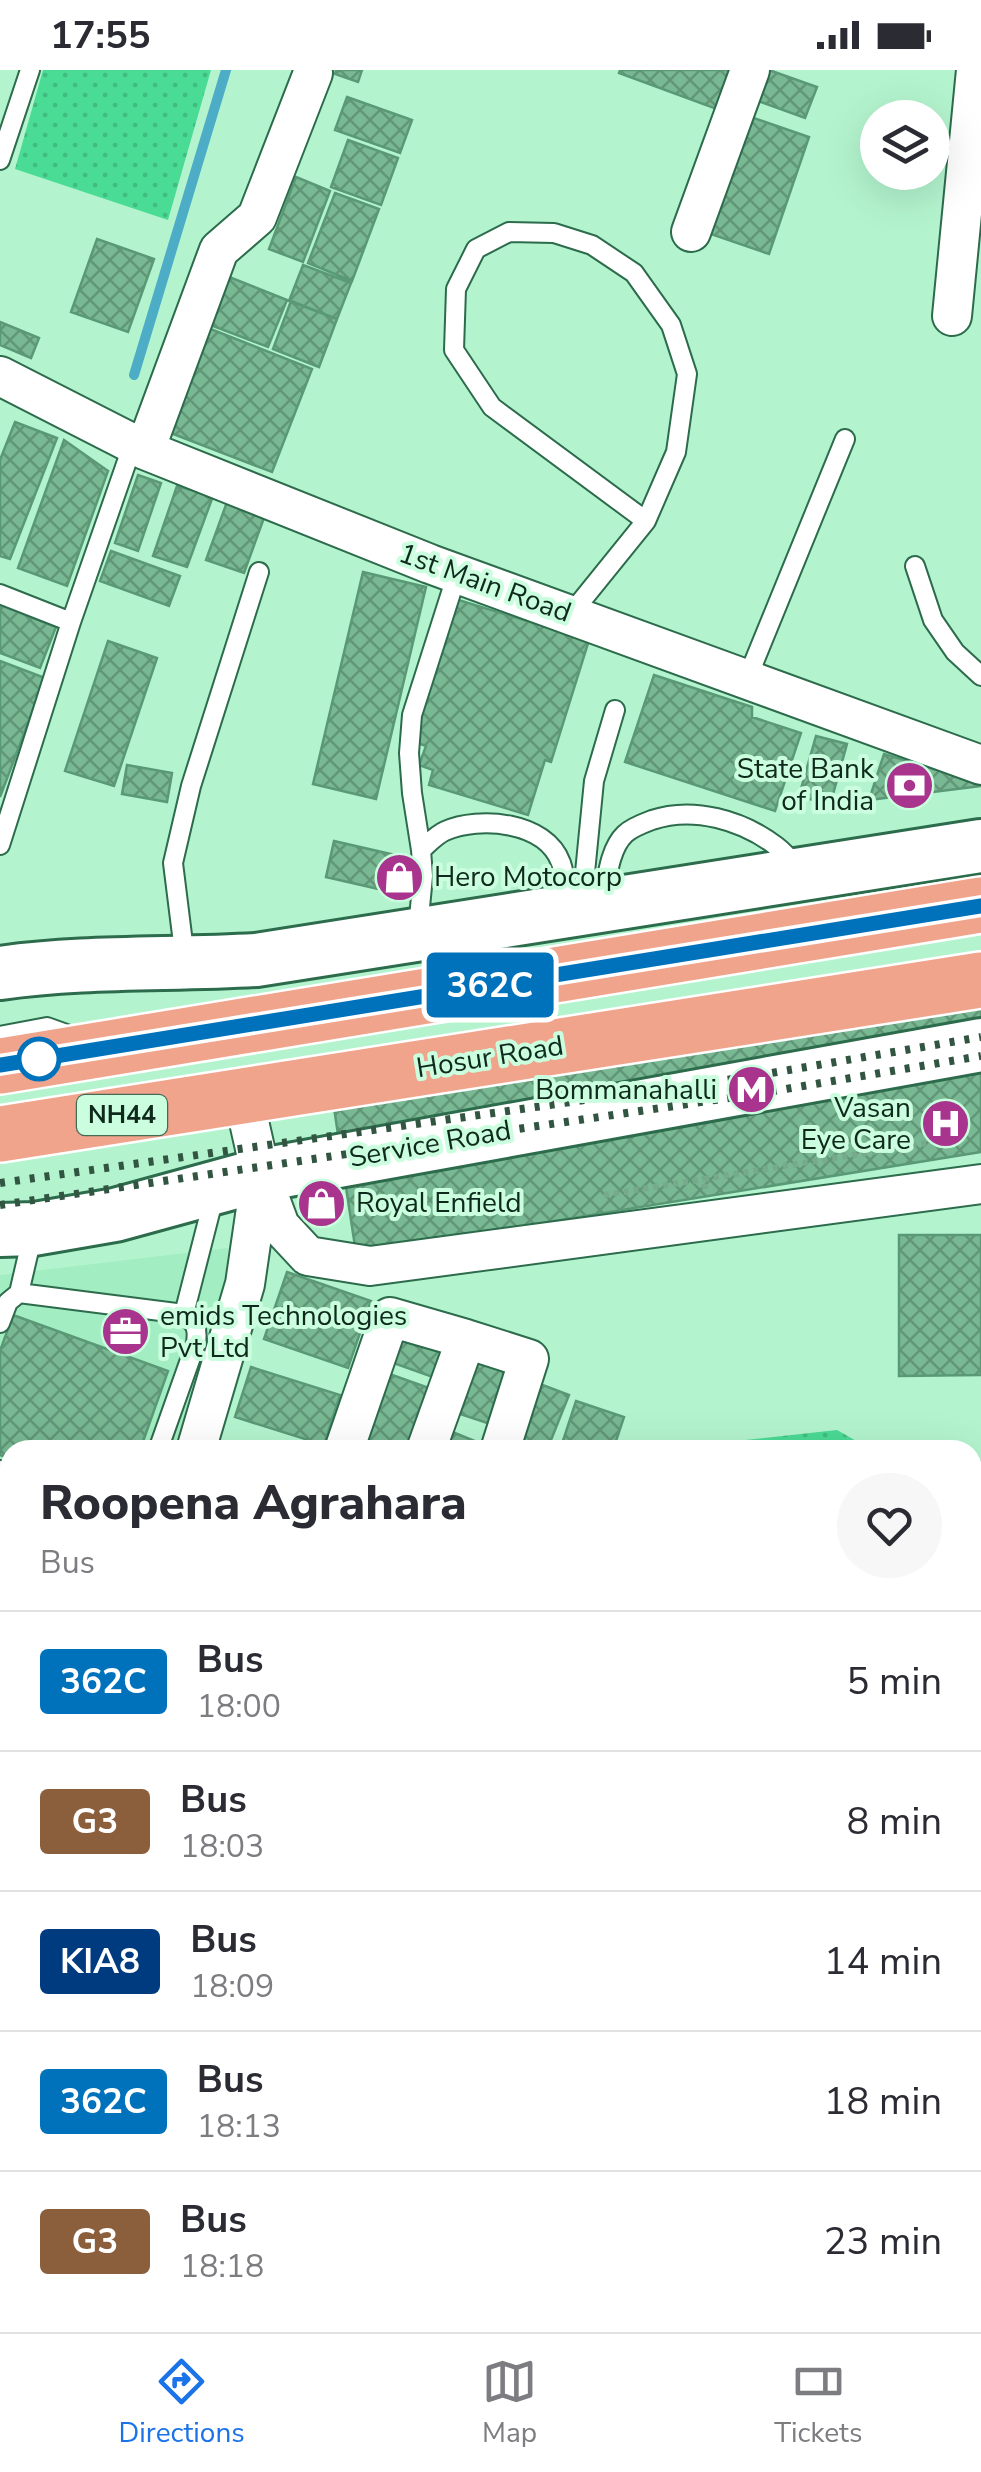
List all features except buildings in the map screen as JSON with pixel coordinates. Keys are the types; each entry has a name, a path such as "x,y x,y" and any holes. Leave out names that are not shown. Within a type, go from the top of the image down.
{"highway":[{"path":"0,1066 981,906"},
{"name":"Hosur Road","path":"0,1134 981,980"}],"street":[{"path":"691,232 750,70"},
{"path":"952,316 976,70"},
{"path":"139,447 219,250 256,217 313,74"},
{"name":"1st Main Road","path":"0,376 139,447 457,574 981,764"},
{"path":"0,973 34,968 256,960 981,846"},
{"name":"Service Road","path":"17,1230 115,1215 238,1181 981,1045"},
{"path":"199,1440 246,1284 238,1181 244,1096"},
{"path":"238,1181 308,1256 370,1266 981,1184"},
{"path":"347,1440 390,1317 529,1359 503,1440"},
{"path":"430,1440 466,1339"}],"lane":[{"path":"0,160 30,70"},
{"path":"570,615 646,521 676,452 687,374 671,325 634,273 592,245 554,234 510,232 476,250 456,290 454,350 492,406 646,521"},
{"path":"746,679 845,439"},
{"path":"0,845 71,622 139,447"},
{"path":"915,566 932,620 955,652 981,676"},
{"path":"185,964 173,863 191,786 258,572"},
{"path":"418,934 423,876 409,753 412,715 457,574"},
{"path":"0,594 71,622"},
{"path":"584,908 594,781 614,710"},
{"path":"584,908 624,834 672,813 710,816 734,824 778,847 804,874"},
{"path":"420,850 441,832 463,825 509,824 537,836 552,848 584,908"},
{"path":"0,1036 48,1028 108,1048"},
{"path":"184,1314 238,1181"},
{"path":"17,1230 19,1293"},
{"path":"0,1324 8,1302 19,1293 184,1314 198,1329 196,1343 162,1440"}],"path":[{"path":"764,1169 959,1138"},
{"path":"648,1188 704,1179"}],"shaded area":[{"path":"228,1248 225,1284 177,1440 0,1440 0,1275"}],"green space":[{"path":"43,70 211,70 168,220 15,169"},
{"path":"837,1430 854,1440 745,1440"}],"waterway":[{"path":"134,375 226,70"}],"railway":[{"path":"0,1183 754,1076 981,1037"},
{"path":"0,1205 756,1094 981,1056"}],"bus line":[{"name":"362C","path":"0,1065 981,906"}],"place":[{"name":"State Bank of India","path":"909,785"},
{"name":"Hero Motocorp","path":"399,877"},
{"name":"Bommanahalli","path":"752,1090"},
{"name":"Vasan Eye Care","path":"946,1124"},
{"name":"Royal Enfield","path":"321,1203"},
{"name":"emids Technologies Pvt Ltd","path":"125,1332"}]}
